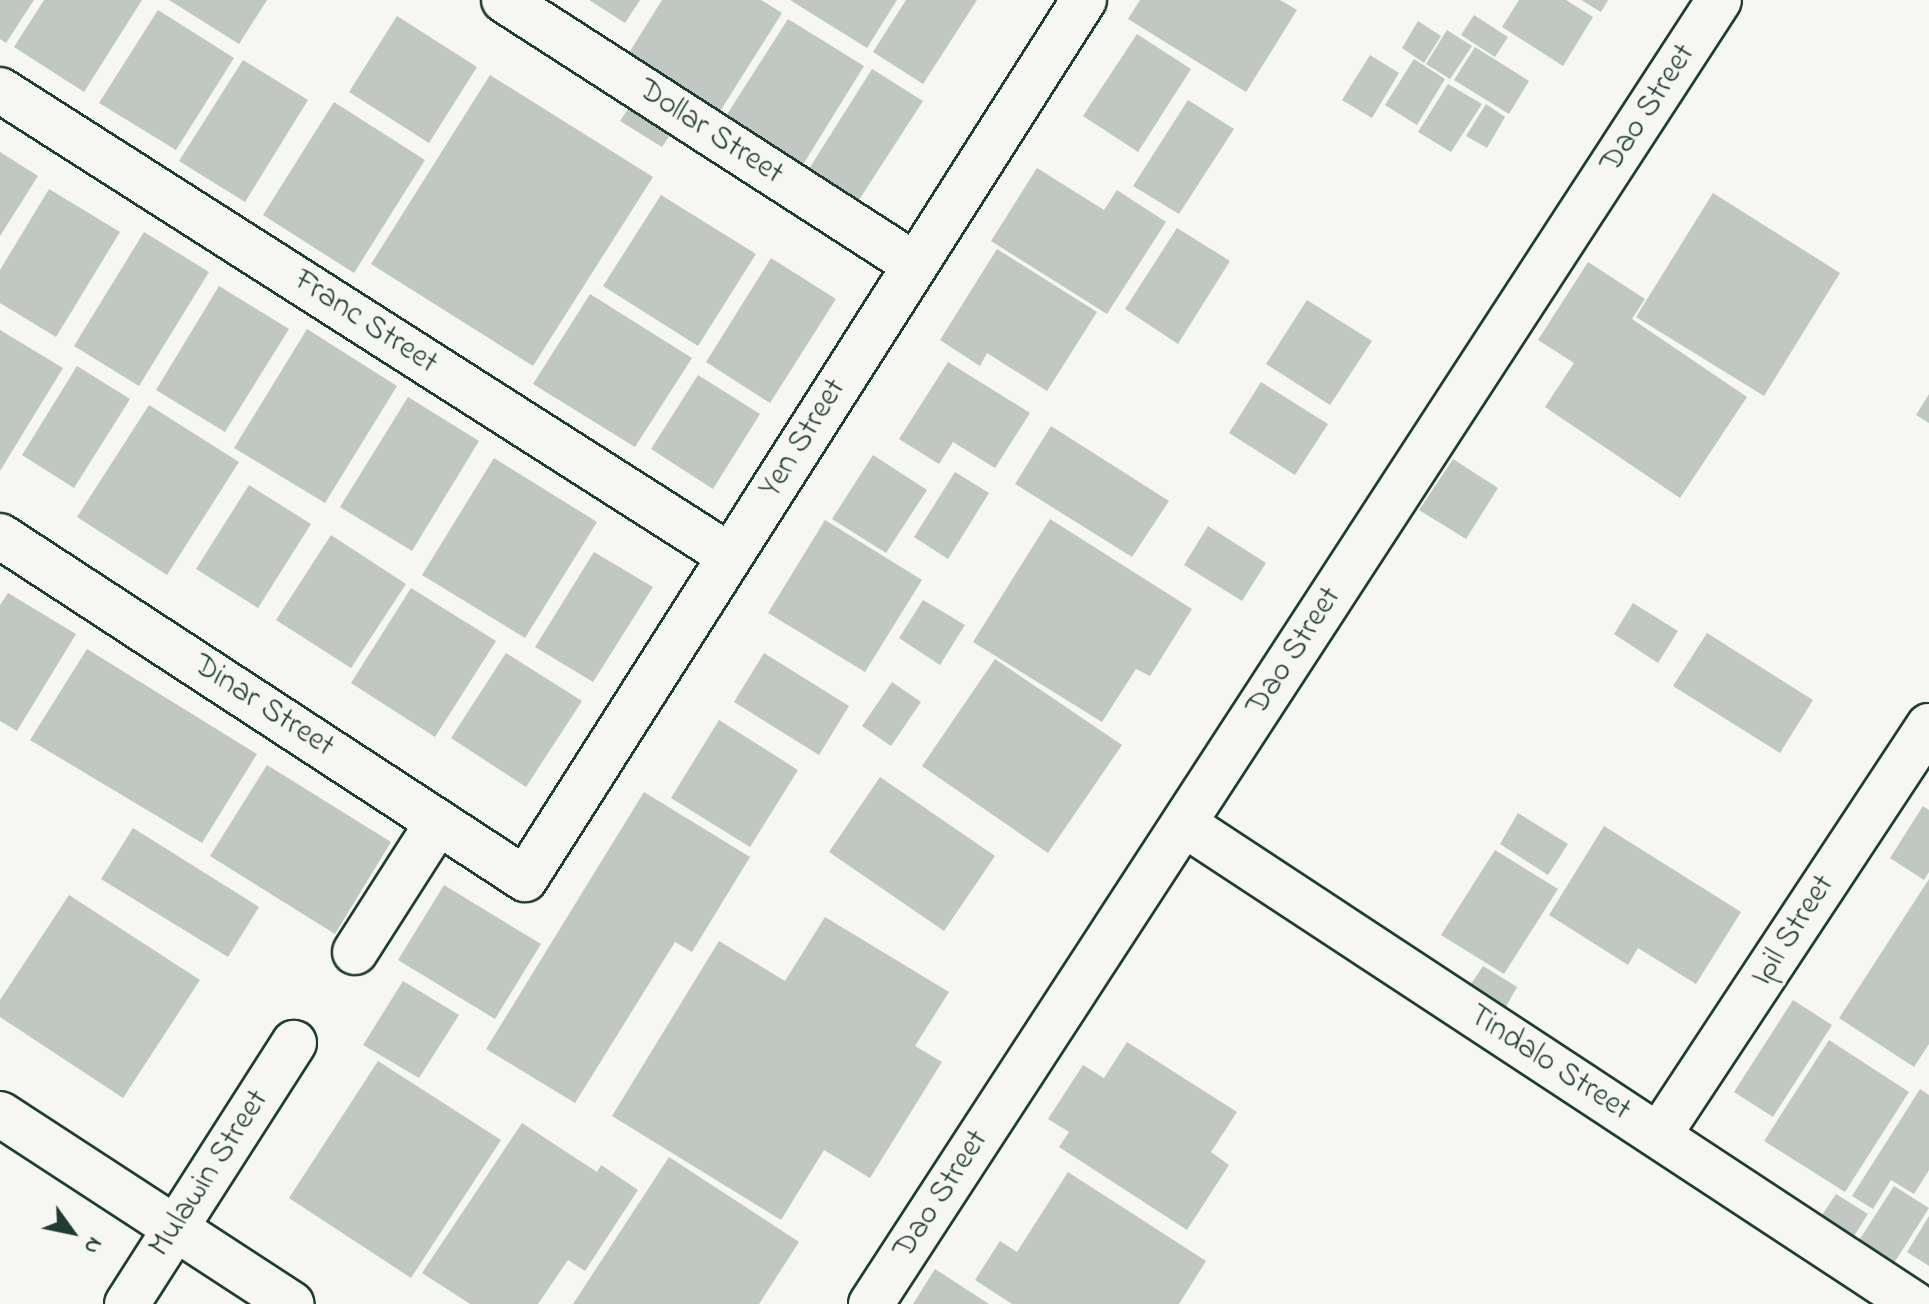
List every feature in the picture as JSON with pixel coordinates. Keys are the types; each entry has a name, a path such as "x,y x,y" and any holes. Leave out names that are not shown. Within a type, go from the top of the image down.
{"street":[{"name":"Dollar Street","path":"504,0 915,265"},
{"name":"Yen Street","path":"525,879 1084,0"},
{"name":"Dao Street","path":"871,1304 1719,0"},
{"name":"Franc Street","path":"0,90 730,556"},
{"name":"Dinar Street","path":"0,536 525,879"},
{"name":"Ipil Street","path":"1659,1135 1929,726"},
{"path":"355,952 438,822"},
{"name":"Tindalo Street","path":"1184,824 1914,1304"},
{"name":"Mulawin Street","path":"127,1304 294,1043"},
{"path":"0,1114 292,1304"}],"building":[{"path":"0,0 34,0 6,43 0,39"},
{"path":"44,0 142,0 84,92 14,47"},
{"path":"169,0 267,0 239,44"},
{"path":"589,0 640,0 625,23"},
{"path":"662,0 761,0 782,13 719,113 627,56"},
{"path":"790,0 897,0 867,48"},
{"path":"906,0 977,0 923,84 873,52"},
{"path":"1140,0 1280,0 1297,10 1246,92 1128,19"},
{"path":"1519,0 1566,0 1593,17 1563,66 1502,27"},
{"path":"1581,0 1608,0 1601,12"},
{"path":"158,10 234,58 176,150 99,103"},
{"path":"1474,15 1508,37 1495,57 1461,35"},
{"path":"397,16 477,67 429,143 349,92"},
{"path":"788,19 864,66 801,168 724,119"},
{"path":"1418,21 1441,36 1424,63 1402,48"},
{"path":"1447,30 1472,46 1450,79 1426,64"},
{"path":"1137,34 1191,69 1138,152 1083,116"},
{"path":"1475,47 1529,81 1509,114 1454,80"},
{"path":"1370,55 1399,73 1372,118 1342,100"},
{"path":"1414,59 1445,79 1417,125 1385,105"},
{"path":"243,60 308,100 245,202 179,161"},
{"path":"872,69 923,101 857,203 807,172"},
{"path":"490,75 653,177 533,366 371,264"},
{"path":"1448,84 1482,104 1451,152 1418,132"},
{"path":"634,100 675,127 662,147 620,121"},
{"path":"1188,100 1234,129 1179,214 1133,186"},
{"path":"334,102 425,160 354,273 263,215"},
{"path":"1486,104 1505,117 1487,148 1466,136"},
{"path":"0,152 38,176 0,236"},
{"path":"1037,168 1104,210 1117,190 1166,222 1107,314 991,241"},
{"path":"49,189 120,232 56,337 0,303 0,270"},
{"path":"1713,193 1840,273 1764,396 1636,317"},
{"path":"661,195 756,254 698,346 603,286"},
{"path":"1177,228 1230,261 1178,344 1125,309"},
{"path":"144,232 209,272 139,386 74,346"},
{"path":"997,249 1097,312 1047,391 987,353 980,366 940,340"},
{"path":"771,258 836,299 770,403 706,362"},
{"path":"1588,262 1645,299 1632,319 1747,397 1680,498 1545,407 1574,363 1538,340"},
{"path":"219,286 289,329 225,432 156,390"},
{"path":"590,294 692,358 635,447 533,384"},
{"path":"1307,300 1372,341 1330,405 1266,364"},
{"path":"307,329 397,386 325,503 234,448"},
{"path":"0,330 63,368 0,471"},
{"path":"948,362 1030,413 995,468 953,442 939,464 899,439"},
{"path":"77,366 130,399 74,488 22,455"},
{"path":"698,375 760,414 713,489 651,449"},
{"path":"1261,382 1328,424 1295,475 1229,433"},
{"path":"1929,394 1929,423 1916,415"},
{"path":"408,397 479,441 412,551 340,507"},
{"path":"149,405 239,462 167,575 77,517"},
{"path":"1051,426 1169,501 1132,557 1015,484"},
{"path":"873,455 927,490 886,553 832,519"},
{"path":"494,458 597,522 525,638 422,575"},
{"path":"1453,459 1498,488 1466,539 1419,510"},
{"path":"955,472 989,493 948,559 914,537"},
{"path":"249,485 311,524 258,608 196,569"},
{"path":"1050,519 1192,609 1150,676 1136,669 1102,722 973,642"},
{"path":"825,520 922,580 865,672 768,613"},
{"path":"1208,526 1266,563 1242,601 1184,565"},
{"path":"331,535 406,584 351,668 276,620"},
{"path":"594,552 653,587 593,682 535,647"},
{"path":"411,588 496,641 435,737 351,683"},
{"path":"8,593 76,634 17,731 0,721 0,605"},
{"path":"923,600 965,625 940,665 899,638"},
{"path":"1633,603 1678,631 1658,663 1614,634"},
{"path":"1707,633 1813,700 1780,753 1673,686"},
{"path":"87,649 257,754 202,843 30,740"},
{"path":"506,653 582,701 526,787 451,738"},
{"path":"764,653 849,706 819,755 734,702"},
{"path":"995,659 1122,745 1048,853 922,766"},
{"path":"892,682 921,702 891,746 862,726"},
{"path":"719,720 798,770 750,847 671,798"},
{"path":"267,765 391,842 335,934 210,856"},
{"path":"880,777 995,856 944,931 829,852"},
{"path":"644,792 750,857 692,952 675,942 575,1103 486,1049"},
{"path":"1923,806 1929,810 1929,872 1924,880 1890,858"},
{"path":"1518,813 1568,844 1548,875 1500,844"},
{"path":"1604,826 1741,912 1696,984 1638,948 1628,965 1549,915"},
{"path":"133,828 259,907 228,957 101,879"},
{"path":"1495,850 1558,889 1504,974 1441,935"},
{"path":"1929,879 1929,1044 1914,1067 1839,1018"},
{"path":"444,885 541,944 495,1019 398,960"},
{"path":"69,895 200,980 123,1098 0,1017 0,1000"},
{"path":"825,917 949,992 915,1046 942,1062 870,1178 824,1150 781,1220 612,1116 719,941 785,981"},
{"path":"1483,966 1517,987 1503,1012 1467,990"},
{"path":"403,981 459,1015 419,1078 363,1045"},
{"path":"1793,1000 1832,1025 1773,1117 1734,1092"},
{"path":"1829,1040 1909,1092 1845,1192 1764,1141"},
{"path":"1127,1042 1237,1112 1211,1152 1229,1165 1187,1230 1059,1147 1069,1132 1048,1119 1083,1065 1104,1078"},
{"path":"378,1061 501,1140 411,1278 289,1198"},
{"path":"1920,1089 1929,1095 1929,1170 1914,1194 1891,1180 1873,1209 1852,1196"},
{"path":"522,1123 597,1172 601,1165 638,1190 585,1271 568,1260 538,1304 470,1304 422,1273"},
{"path":"669,1157 799,1242 759,1304 573,1304"},
{"path":"1068,1172 1206,1261 1179,1304 1012,1304 975,1280 1000,1241 1017,1252"},
{"path":"1894,1186 1929,1208 1882,1282 1847,1259"},
{"path":"1836,1194 1868,1214 1852,1239 1820,1218"},
{"path":"1929,1216 1929,1266 1907,1252"},
{"path":"935,1269 989,1304 913,1304"}]}
